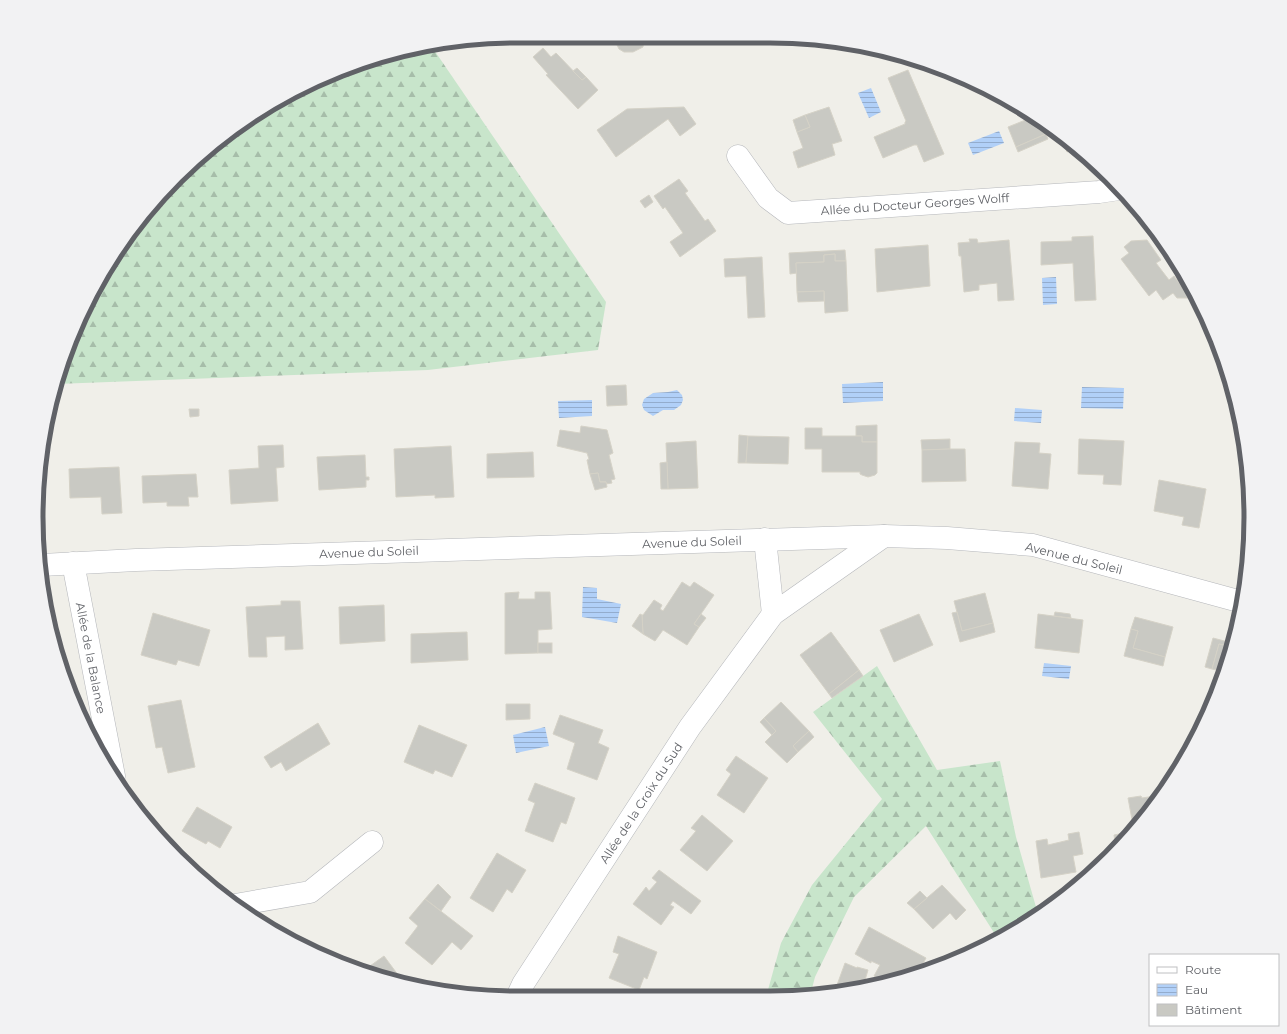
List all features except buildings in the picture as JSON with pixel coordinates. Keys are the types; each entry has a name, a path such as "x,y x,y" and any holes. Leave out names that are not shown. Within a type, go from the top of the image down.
{"street":[{"name":"Allée du Docteur Georges Wolff","path":"738,156 768,198 788,213 1113,190"},
{"name":"Avenue du Soleil","path":"46,565 136,560 884,536 947,538 1033,545 1236,600"},
{"name":"Allée de la Croix du Sud","path":"520,991 690,727 773,614 884,536"},
{"path":"765,539 773,614"},
{"name":"Allée de la Balance","path":"73,563 111,761"},
{"path":"243,904 310,892 372,842"}],"green space":[{"path":"434,50 606,302 598,350 428,370 62,384 79,336 92,307 123,254 141,228 161,204 204,161 228,141 254,123 307,92 365,68 394,59"},
{"path":"877,666 937,770 1000,761 1016,837 1036,909 995,934 926,826 854,897 815,977 812,989 768,991 781,943 812,885 882,799 813,712"}],"water":[{"path":"871,88 881,112 869,118 858,93"},
{"path":"999,131 1004,143 973,155 968,143"},
{"path":"1056,277 1057,304 1043,305 1042,278"},
{"path":"883,382 883,401 843,403 842,384"},
{"path":"1082,387 1124,388 1123,409 1081,408"},
{"path":"677,390 682,395 683,400 681,405 674,410 663,410 653,416 644,410 642,405 644,399 653,393"},
{"path":"592,400 592,416 559,418 558,401"},
{"path":"1015,408 1042,410 1041,423 1014,421"},
{"path":"583,587 597,588 597,599 621,604 617,623 582,617"},
{"path":"1044,663 1071,666 1069,679 1042,676"},
{"path":"545,727 549,746 516,753 513,735"}]}
